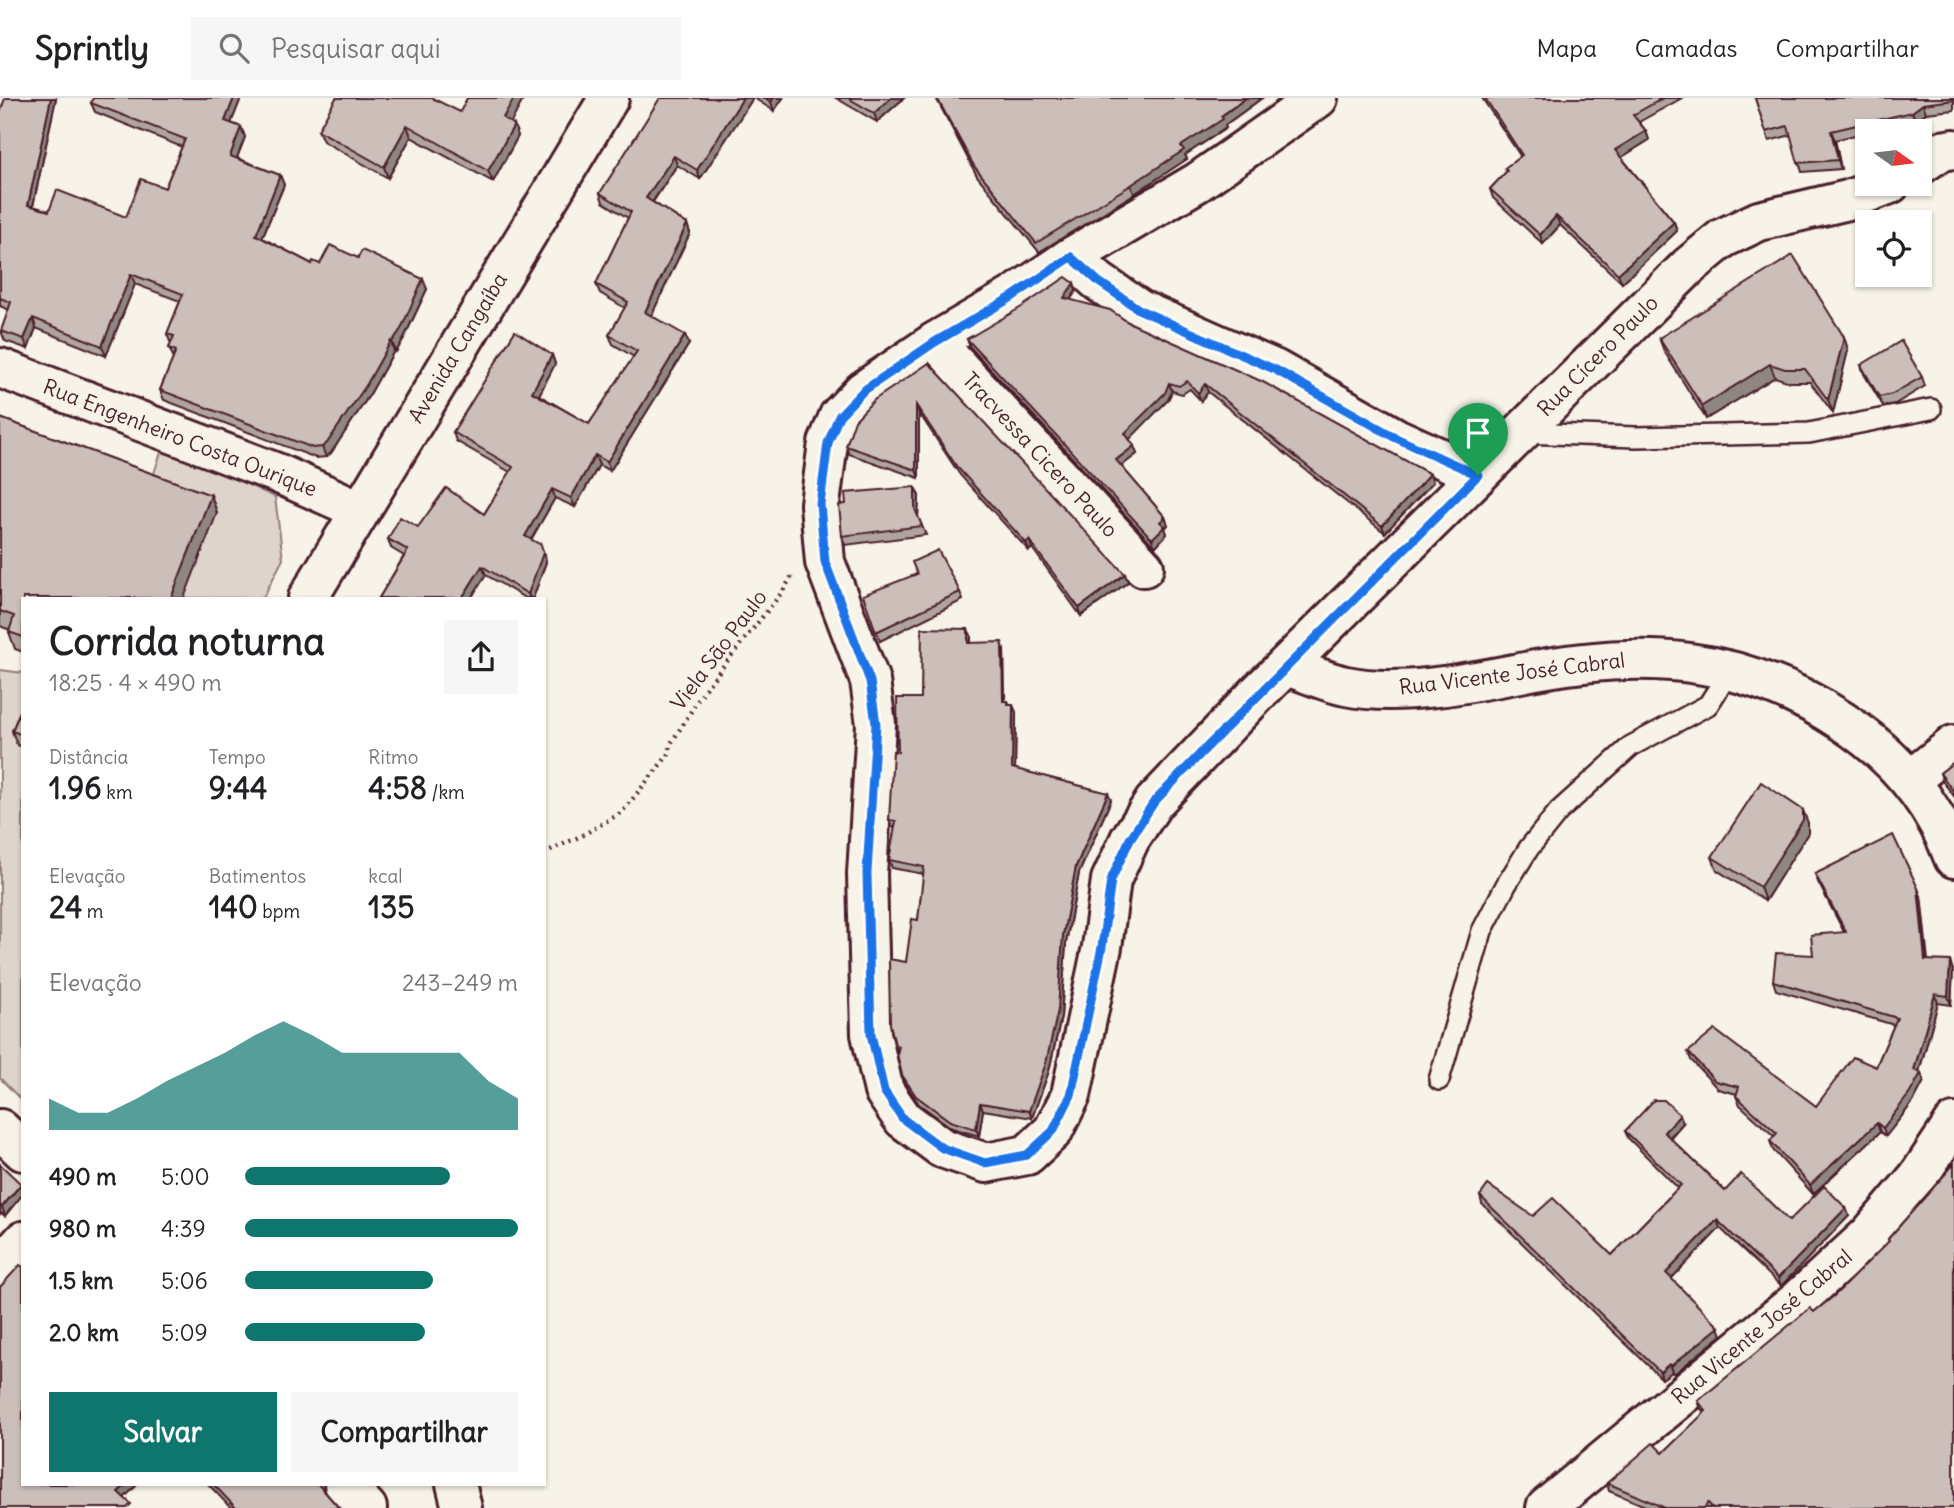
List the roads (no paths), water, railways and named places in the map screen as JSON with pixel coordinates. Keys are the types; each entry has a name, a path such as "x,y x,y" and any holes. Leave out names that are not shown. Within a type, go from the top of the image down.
{"street":[{"name":"Avenida Cangaíba","path":"309,597 609,98"},
{"name":"Rua Cícero Paulo","path":"1318,98 1198,182 1071,257 1012,297 935,342 863,391 839,416 828,443 820,504 825,562 870,681 876,724 867,873 871,1034 884,1091 903,1119 942,1148 985,1163 1027,1155 1053,1131 1071,1095 1102,947 1111,880 1130,839 1154,802 1286,666 1689,266 1723,238 1759,221 1858,196"},
{"path":"1932,157 1941,151 1954,149"},
{"path":"1071,257 1099,282 1140,310 1276,370 1396,438 1478,475"},
{"name":"Tracvessa Cicero Paulo","path":"935,342 1144,567"},
{"name":"Rua Engenheiro Costa Ourique","path":"0,368 277,473 360,510"},
{"name":"Rua Vicente José Cabral","path":"1286,666 1347,686 1409,690 1485,680 1569,663 1626,658 1685,662 1731,669 1816,704 1863,734 1911,779 1943,829 1954,858"},
{"path":"1911,779 1954,744"},
{"name":"Rua Vicente José Cabral","path":"1546,1508 1796,1302 1869,1235 1918,1177 1954,1123"},
{"path":"0,1129 21,1149"},
{"path":"0,1267 21,1243"},
{"path":"346,1486 367,1508"},
{"path":"457,1486 463,1508"}],"lane":[{"path":"1521,433 1636,437 1809,433 1931,408"},
{"path":"1439,1080 1482,931 1529,848 1559,811 1631,746 1708,705 1731,669"}]}
